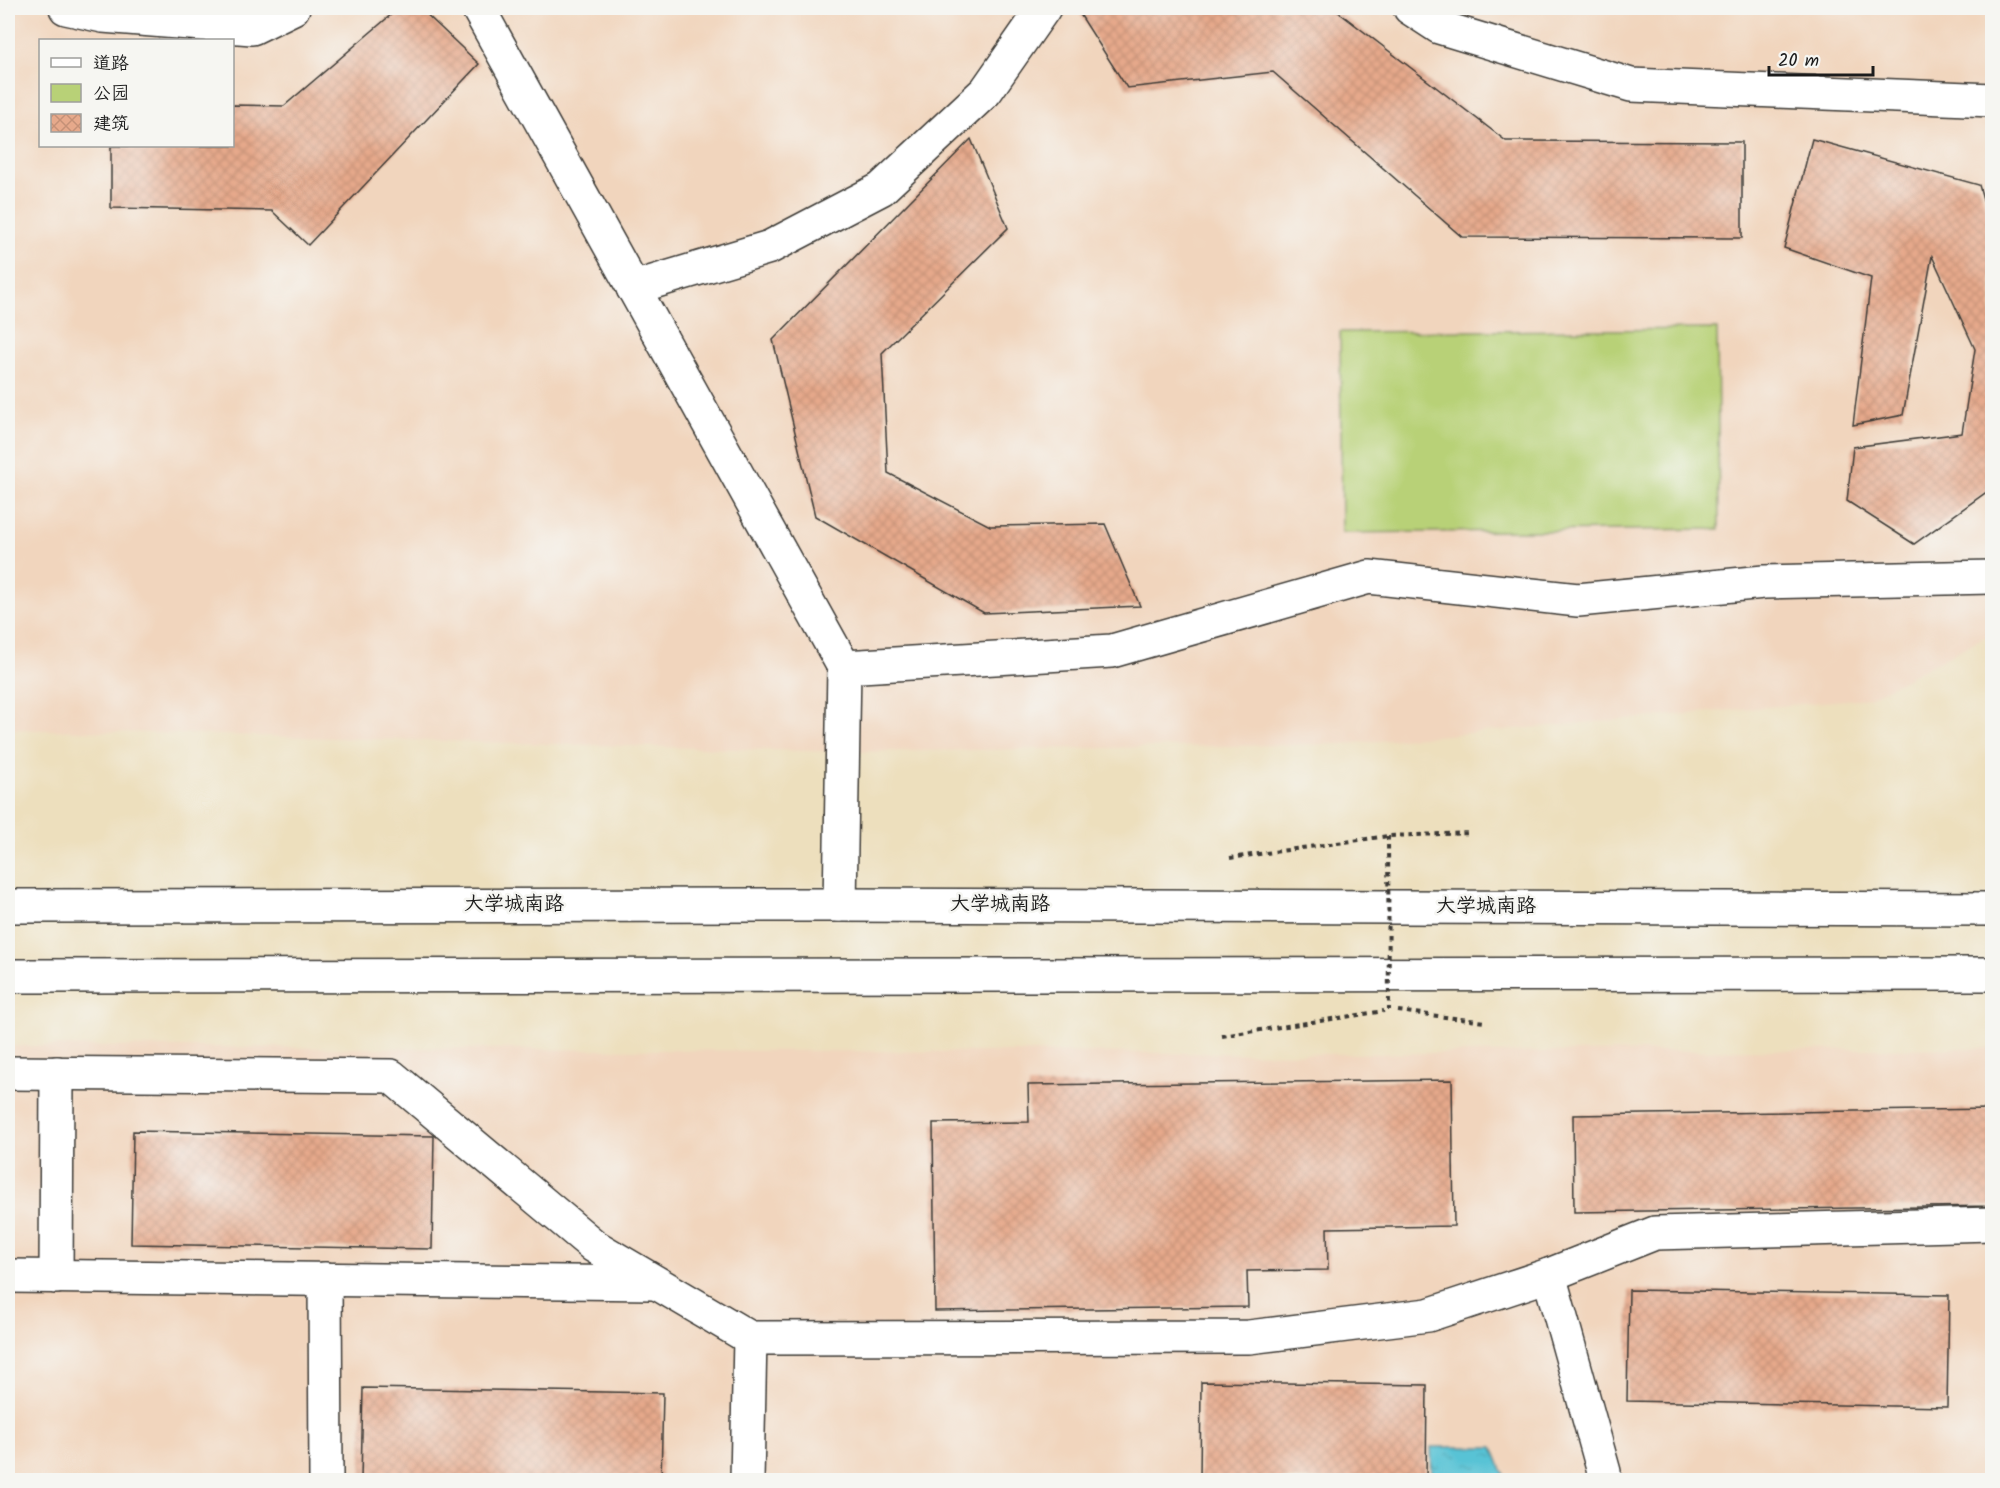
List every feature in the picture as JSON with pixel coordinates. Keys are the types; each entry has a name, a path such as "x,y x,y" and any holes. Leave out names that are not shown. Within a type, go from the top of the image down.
{"main road":[{"path":"66,8 103,16 252,28 293,8"},
{"path":"478,8 844,667 840,905"},
{"path":"633,288 771,247 881,189 986,91 1044,8"},
{"path":"1410,8 1439,27 1631,85 1992,100"},
{"path":"844,667 1112,651 1369,577 1578,600 1764,582 1992,577"},
{"name":"大学城南路","path":"8,906 840,905 1992,909"},
{"path":"8,976 1992,974"},
{"path":"8,1073 391,1076 594,1246 750,1338 1249,1337 1428,1315 1549,1275 1655,1233 1992,1224"},
{"path":"56,1276 57,1073"},
{"path":"1549,1275 1604,1472 1604,1480"},
{"path":"8,1276 656,1283"},
{"path":"325,1279 326,1480"},
{"path":"747,1480 750,1338"}],"path":[{"path":"1230,858 1388,836 1471,833"},
{"path":"1388,836 1389,1010"},
{"path":"1222,1036 1389,1010 1485,1022"}],"shaded area":[{"path":"8,8 1992,8 1992,633 1869,698 1344,744 843,752 8,729"},
{"path":"8,1046 1343,1054 1992,1048 1992,1480 8,1480"}],"green space":[{"path":"1717,329 1719,529 1342,533 1340,332"}],"water":[{"path":"1431,1447 1493,1447 1506,1480 1432,1480"}],"building":[{"path":"399,8 420,8 479,64 308,245 272,211 111,208 111,147 234,147 234,105 284,106"},
{"path":"1076,8 1333,8 1506,141 1742,142 1742,238 1462,237 1273,72 1127,88"},
{"path":"971,139 1008,228 882,353 888,473 990,526 1105,524 1140,606 984,613 815,516 773,340"},
{"path":"1812,139 1979,185 1992,230 1992,488 1914,544 1847,501 1853,447 1962,433 1975,349 1932,256 1903,415 1853,425 1871,278 1784,248"},
{"path":"1452,1080 1454,1226 1327,1228 1328,1270 1247,1271 1248,1307 935,1311 933,1123 1029,1122 1028,1085"},
{"path":"1992,1109 1992,1206 1574,1212 1573,1115"},
{"path":"133,1131 434,1136 432,1249 131,1244"},
{"path":"1629,1290 1949,1295 1947,1407 1627,1401"},
{"path":"1201,1382 1427,1385 1426,1480 1200,1480"},
{"path":"363,1388 663,1393 661,1480 361,1480"}]}
